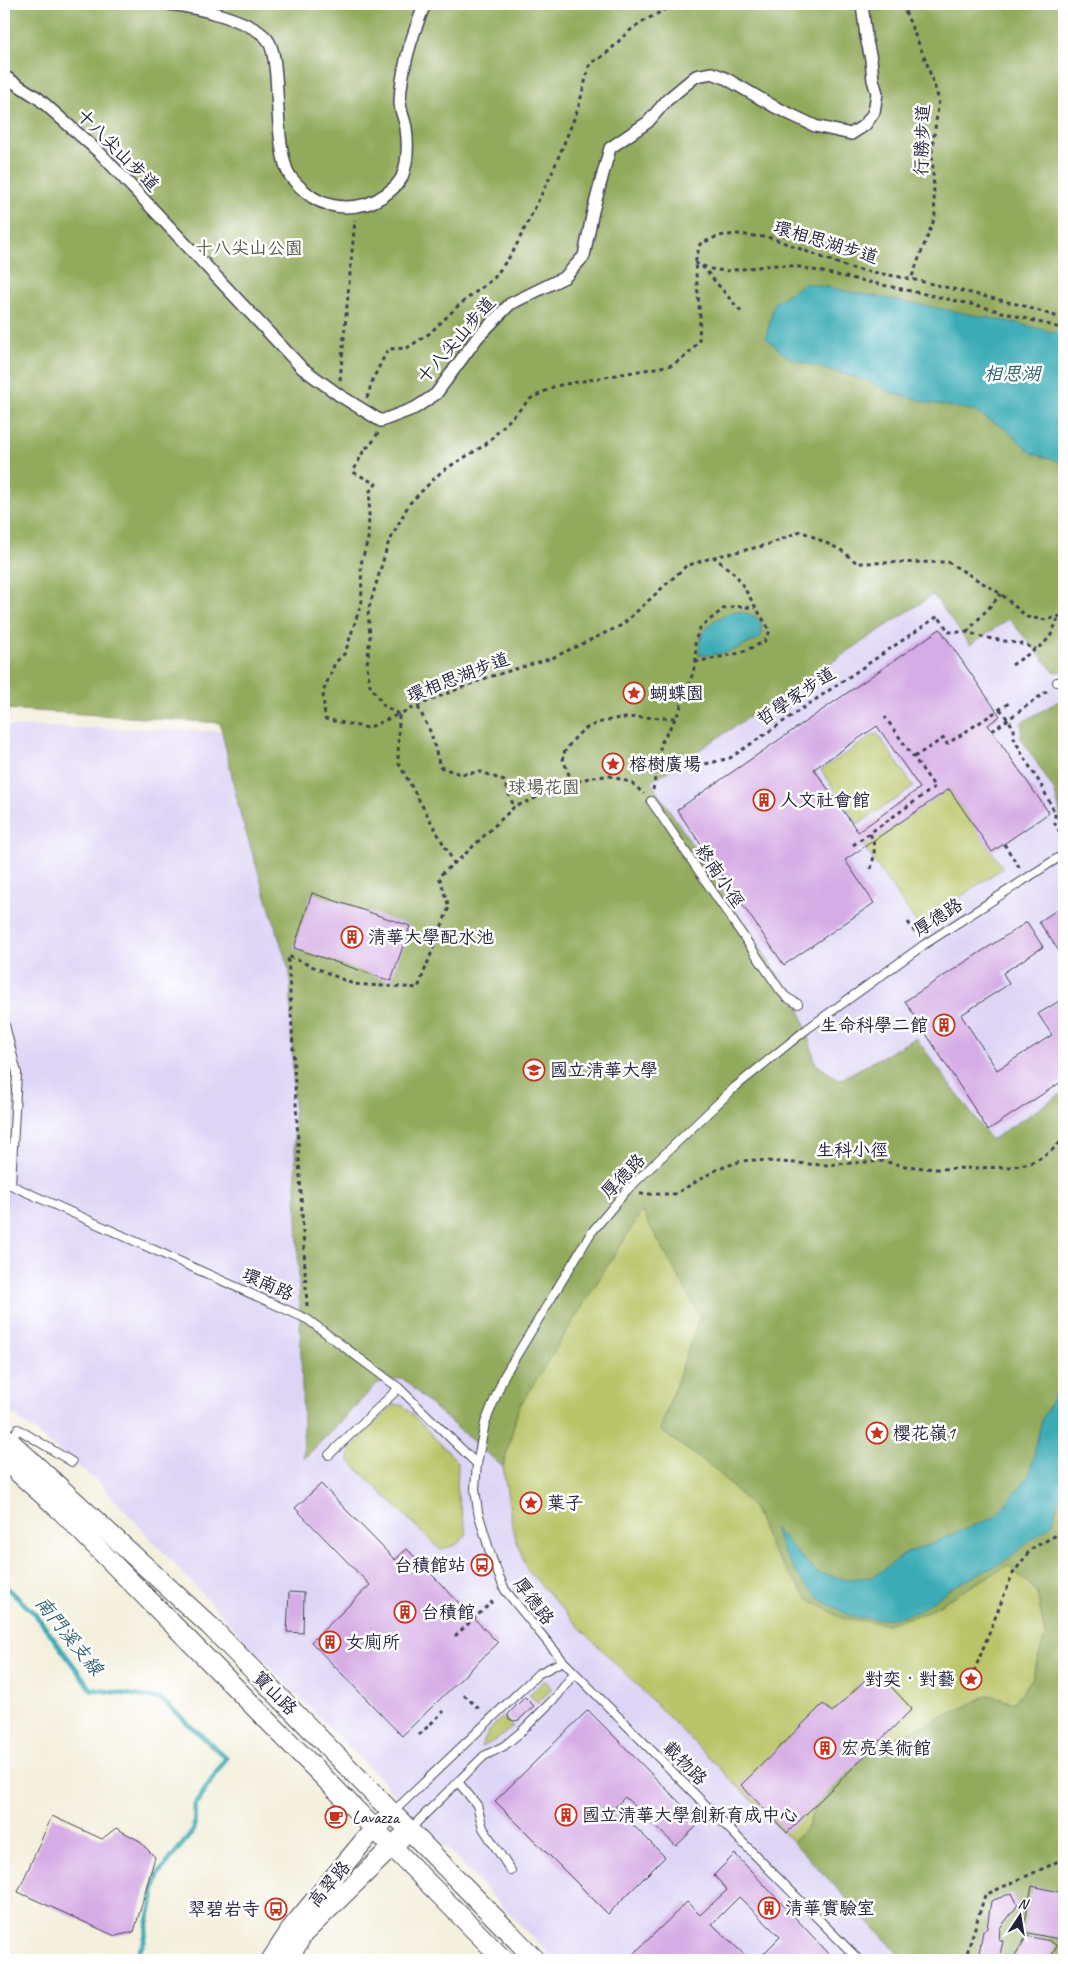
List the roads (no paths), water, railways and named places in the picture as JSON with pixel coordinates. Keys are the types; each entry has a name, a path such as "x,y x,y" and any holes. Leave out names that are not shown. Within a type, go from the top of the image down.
{"street":[{"path":"168,4 237,20 267,40 275,63 283,149 287,171 304,192 321,202 336,207 356,207 373,202 389,192 401,178 407,155 406,129 400,104 404,72 411,37 425,4"},
{"name":"十八尖山步道","path":"4,76 38,98 101,154 302,368 339,395 381,421 414,408 436,394 477,338 510,304 565,277 584,256 593,211 610,148 648,122 667,100 696,76 712,73 725,78 775,107 815,126 850,134 865,125 874,112 877,93 873,80 862,4"},
{"name":"寶山路","path":"6,1442 210,1626 536,1960"},
{"name":"寶山路","path":"4,1460 62,1512 504,1960"},
{"name":"高翠路","path":"271,1960 294,1925 374,1830 393,1812"},
{"name":"高翠路","path":"288,1960 303,1934 409,1830"}],"lane":[{"name":"終南小徑","path":"651,801 765,968 786,997 798,1004"},
{"name":"厚德路","path":"574,1673 505,1590 492,1559 478,1512 477,1464 485,1423 504,1376 591,1233 627,1190 734,1087 807,1030 925,944 1064,854"},
{"name":"環南路","path":"4,1021 17,1073 7,1184 307,1319 399,1388 477,1464"},
{"path":"329,1455 399,1388"},
{"path":"6,1442 18,1429 72,1462"},
{"path":"393,1812 538,1674 563,1662"},
{"path":"409,1830 484,1756 504,1746 521,1732 558,1696 574,1673"},
{"name":"載物路","path":"574,1673 859,1960"},
{"path":"458,1782 477,1806 483,1828 511,1871"}],"water":[{"name":"相思湖","path":"805,283 1016,323 1064,335 1064,463 1032,453 1004,428 971,410 930,403 890,392 867,381 789,358 766,338 774,303"},
{"path":"735,611 751,615 759,621 762,625 761,637 731,651 699,655 701,638 708,626 719,618"},
{"path":"1064,1387 1064,1478 1052,1524 1006,1560 953,1587 918,1611 895,1618 875,1619 851,1616 823,1601 804,1584 784,1553 774,1528 816,1572 843,1579 873,1577 905,1554 995,1517 1029,1476 1042,1419 1055,1394"}],"waterway":[{"name":"南門溪支線","path":"4,1585 36,1615 91,1689 161,1699 226,1758 195,1805 194,1830 158,1874 144,1942 135,1960"}],"place":[{"name":"蝴蝶園","path":"634,693"},
{"name":"榕樹廣場","path":"613,764"},
{"name":"人文社會館","path":"764,800"},
{"name":"清華大學配水池","path":"352,937"},
{"name":"生命科學二館","path":"944,1025"},
{"name":"國立清華大學","path":"534,1070"},
{"name":"櫻花嶺1","path":"877,1433"},
{"name":"葉子","path":"531,1503"},
{"name":"台積館站","path":"482,1565"},
{"name":"台積館","path":"405,1612"},
{"name":"女廁所","path":"330,1642"},
{"name":"對奕‧對藝","path":"971,1679"},
{"name":"宏亮美術館","path":"825,1748"},
{"name":"國立清華大學創新育成中心","path":"566,1815"},
{"name":"Lavazza","path":"336,1817"},
{"name":"清華實驗室","path":"769,1908"},
{"name":"翠碧岩寺","path":"276,1909"}],"park label":[{"name":"十八尖山公園","path":"249,248"},
{"name":"球場花園","path":"544,787"}]}
